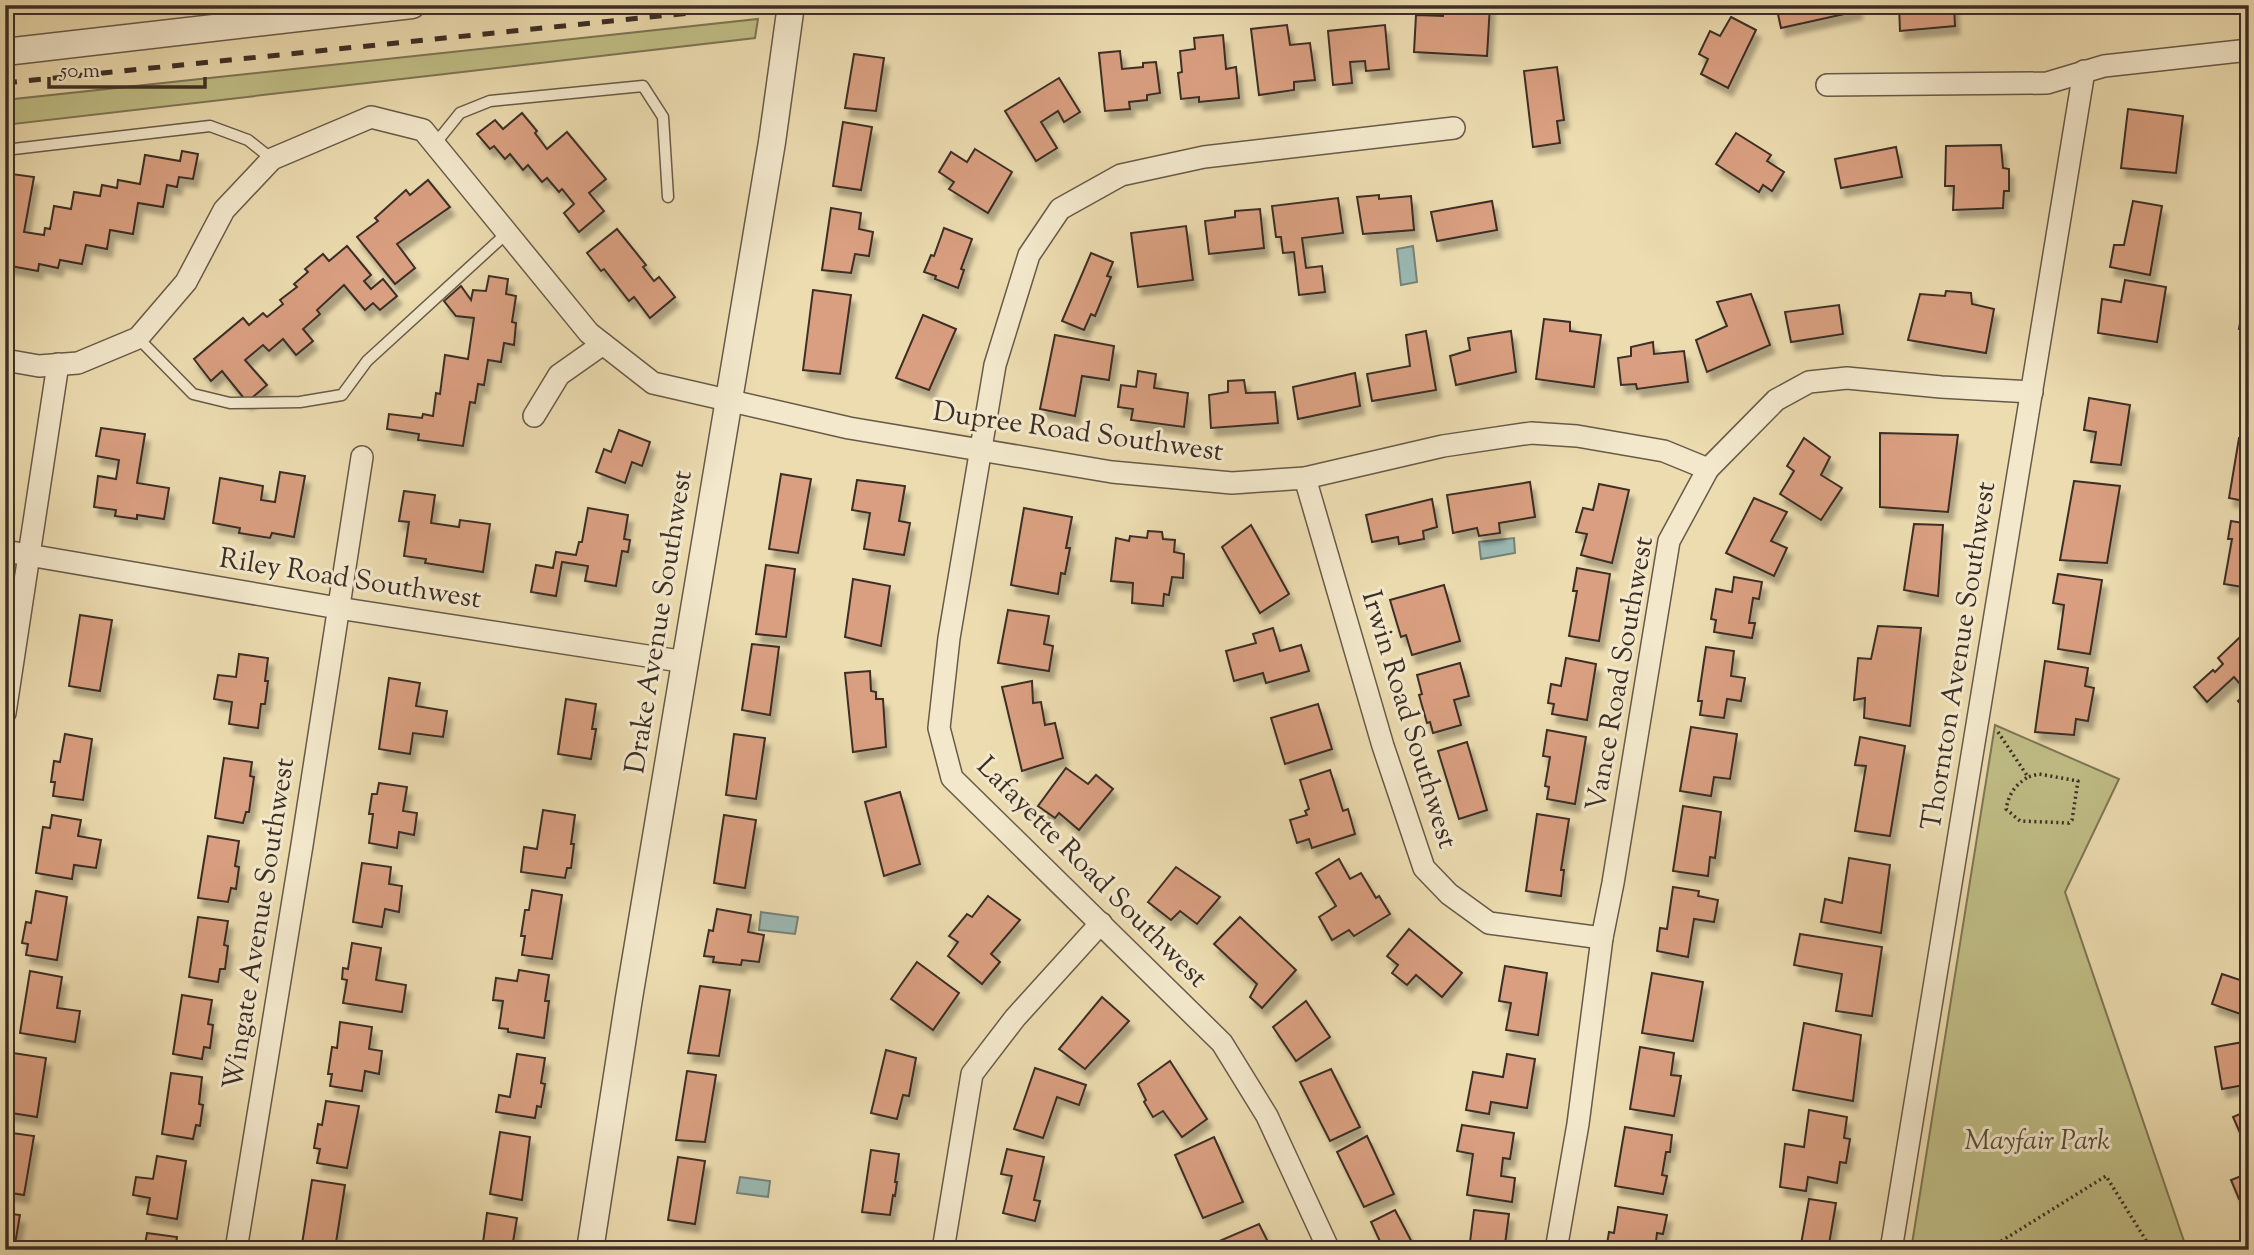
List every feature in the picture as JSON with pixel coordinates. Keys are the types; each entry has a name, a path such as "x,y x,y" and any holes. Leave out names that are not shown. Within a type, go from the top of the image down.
{"street":[{"path":"5,52 412,5"},
{"name":"Drake Avenue Southwest","path":"590,1250 772,142 792,5"},
{"path":"1827,85 2047,83 2104,66 2249,50"},
{"name":"Thornton Avenue Southwest","path":"1891,1250 2084,71"},
{"name":"Dupree Road Southwest","path":"272,159 371,117 423,130 589,334 653,383 849,428 1112,472 1232,484 1305,478 1443,446 1531,433 1577,436 1664,451 1708,469"},
{"name":"Lafayette Road Southwest","path":"1329,1250 1267,1116 1222,1043 952,778 939,728 949,638 995,365 1030,255 1060,209 1121,175 1204,157 1454,128"},
{"path":"5,360 39,366 78,363 138,338 186,282 225,210 272,159"},
{"path":"534,416 559,375 603,344"},
{"path":"5,713 58,364"},
{"name":"Vance Road Southwest","path":"1556,1250 1578,1124 1602,939 1614,883 1669,541 1708,469 1776,400 1809,382 1847,378 2032,392"},
{"name":"Wingate Avenue Southwest","path":"236,1250 362,457"},
{"name":"Irwin Road Southwest","path":"1305,478 1383,746 1424,868 1449,894 1489,923 1602,939"},
{"name":"Riley Road Southwest","path":"5,551 338,608 686,662"},
{"path":"943,1250 972,1074 1015,1018 1101,923"}],"lane":[{"path":"435,144 460,113 490,101 643,86 663,117 668,197"},
{"path":"5,150 210,125 247,140 272,159"},
{"path":"138,338 193,394 230,403 300,402 342,395 367,361 508,233"}],"path":[{"path":"1997,730 2028,777"},
{"path":"2039,774 2078,780 2072,820 2069,823 2020,821 2006,809 2008,797 2017,784 2028,777 2039,774"},
{"path":"1987,1250 2106,1176 2152,1250"}],"green space":[{"path":"758,19 755,38 5,125 5,100"},
{"name":"Mayfair Park","path":"1995,725 2119,779 2065,892 2187,1250 1911,1250"}],"water":[{"path":"1413,246 1417,282 1401,285 1397,249"},
{"path":"1514,538 1515,553 1481,559 1479,542"},
{"path":"761,912 798,917 795,934 759,930"},
{"path":"740,1177 770,1181 768,1197 737,1193"}],"building":[{"path":"1444,5 1490,5 1487,56 1414,52 1416,15 1443,16"},
{"path":"1776,5 1857,5 1858,11 1781,28"},
{"path":"1899,5 1954,5 1955,26 1900,31"},
{"path":"1731,17 1756,30 1728,88 1701,74 1708,59 1699,54 1710,31 1720,36"},
{"path":"1287,25 1290,45 1310,43 1315,80 1294,82 1294,90 1259,95 1251,29"},
{"path":"1385,25 1389,69 1366,71 1365,61 1350,62 1352,83 1333,85 1328,31"},
{"path":"1223,35 1226,69 1236,67 1239,98 1199,102 1199,97 1181,99 1178,73 1182,72 1180,51 1195,49 1194,38"},
{"path":"1120,51 1122,69 1143,67 1143,63 1156,62 1160,93 1147,95 1147,100 1129,102 1130,109 1105,111 1099,53"},
{"path":"854,54 884,58 876,111 845,108"},
{"path":"1557,67 1564,120 1557,121 1560,143 1533,147 1524,71"},
{"path":"1059,78 1080,112 1064,122 1058,111 1041,122 1057,148 1036,161 1005,111"},
{"path":"2128,109 2183,116 2176,173 2121,168"},
{"path":"522,113 547,149 567,132 606,179 589,193 604,211 579,232 564,213 574,204 562,189 559,192 547,178 542,182 528,165 523,170 510,154 505,159 494,146 490,149 477,134 495,120 503,129"},
{"path":"843,122 872,127 861,190 833,186"},
{"path":"1736,133 1771,155 1767,161 1784,172 1772,191 1763,185 1759,192 1716,164"},
{"path":"2001,145 2003,168 2009,169 2009,191 2004,191 2003,208 1953,210 1954,186 1945,186 1946,146"},
{"path":"1896,147 1902,177 1841,188 1835,159"},
{"path":"975,149 1012,172 988,213 949,189 954,182 939,172 951,152 967,162"},
{"path":"182,151 198,154 193,179 179,177 177,187 167,185 163,207 138,203 133,234 110,230 107,249 86,245 82,264 60,260 58,268 39,264 38,271 5,265 5,206 12,174 34,177 24,232 44,235 45,228 50,229 54,206 71,209 74,192 100,196 102,185 117,188 118,180 140,184 145,155 180,161"},
{"path":"428,180 450,207 397,244 415,268 395,284 357,237 378,221 375,218 406,190 410,195"},
{"path":"1379,195 1379,199 1411,196 1414,230 1363,234 1357,197"},
{"path":"1338,198 1343,233 1302,238 1306,268 1322,266 1325,292 1299,295 1294,252 1283,253 1281,237 1276,237 1272,206"},
{"path":"1492,201 1497,230 1437,241 1431,212"},
{"path":"2133,201 2162,206 2150,275 2110,267 2114,245 2124,245"},
{"path":"831,208 861,213 859,229 873,232 869,256 855,254 851,273 822,270"},
{"path":"1260,209 1264,248 1209,254 1205,221 1235,217 1235,211"},
{"path":"2249,212 2249,238 2245,237"},
{"path":"1186,226 1193,280 1138,287 1131,233"},
{"path":"944,228 972,239 961,269 964,270 958,288 924,272 931,255 934,256"},
{"path":"617,229 646,265 643,267 654,281 659,277 675,297 650,318 634,297 629,301 604,269 601,271 587,253"},
{"path":"347,246 371,275 364,281 371,289 383,279 397,296 380,310 373,303 365,310 344,285 317,310 320,314 303,329 313,341 296,355 283,339 269,351 263,345 245,360 267,385 247,402 222,371 211,381 194,359 243,318 249,325 263,313 267,317 283,304 280,300 297,287 294,284 308,272 305,269 323,254 329,261"},
{"path":"1091,253 1113,262 1107,276 1111,277 1095,316 1091,314 1084,330 1062,321"},
{"path":"489,276 508,279 506,294 516,296 512,322 516,323 514,345 504,343 501,362 488,360 484,385 478,384 475,403 470,402 463,446 418,440 419,434 387,429 389,414 422,418 423,414 433,416 436,393 440,394 445,355 468,359 474,318 456,316 444,301 461,286 471,300 473,290 486,291"},
{"path":"2125,280 2166,287 2157,342 2098,333 2102,299 2121,302"},
{"path":"813,290 851,295 840,374 803,370"},
{"path":"1946,291 1971,293 1972,304 1994,309 1986,353 1908,340 1920,294 1945,296"},
{"path":"1751,294 1770,345 1707,372 1696,340 1727,326 1717,302"},
{"path":"1839,305 1843,334 1791,342 1785,312"},
{"path":"2243,305 2249,306 2249,331 2239,329"},
{"path":"923,315 956,329 929,390 896,378"},
{"path":"1544,319 1570,322 1570,331 1601,335 1594,387 1536,379"},
{"path":"1426,331 1436,390 1372,401 1367,374 1410,366 1406,335"},
{"path":"1511,331 1516,372 1456,385 1450,356 1470,350 1468,338"},
{"path":"1055,335 1114,346 1109,380 1082,376 1075,416 1040,409"},
{"path":"1653,342 1654,354 1684,351 1688,382 1637,389 1636,384 1621,385 1618,358 1631,356 1631,347"},
{"path":"1138,371 1156,374 1154,388 1188,393 1184,427 1131,420 1133,409 1118,407 1121,385 1136,387"},
{"path":"1355,373 1360,406 1298,419 1293,387"},
{"path":"1244,380 1246,393 1275,392 1278,423 1211,428 1209,395 1228,392 1228,381"},
{"path":"2089,398 2130,405 2121,465 2091,462 2096,432 2084,430"},
{"path":"101,428 145,434 137,483 169,488 164,519 137,515 137,519 115,516 116,510 94,507 98,476 116,479 119,460 96,456"},
{"path":"619,430 650,442 642,466 632,462 625,483 596,472 604,449 611,452"},
{"path":"1880,433 1958,435 1948,512 1880,507"},
{"path":"1804,438 1830,457 1821,475 1842,488 1821,520 1780,494 1794,471 1787,466"},
{"path":"2239,438 2249,439 2249,502 2229,498"},
{"path":"280,472 305,476 294,537 272,533 270,538 239,533 240,528 213,523 220,478 263,486 261,500 275,502"},
{"path":"781,474 811,479 798,553 769,549"},
{"path":"857,480 905,486 899,521 910,523 904,555 864,549 870,513 852,510"},
{"path":"2074,481 2120,486 2107,563 2060,560"},
{"path":"1530,482 1535,517 1499,523 1500,533 1479,536 1477,528 1453,533 1447,495"},
{"path":"1599,484 1629,490 1612,563 1581,555 1587,534 1576,532 1583,508 1593,510"},
{"path":"404,491 435,495 431,523 459,527 460,520 490,524 483,572 425,563 426,559 404,556 409,522 399,521"},
{"path":"1754,498 1787,512 1771,541 1787,548 1774,576 1726,553"},
{"path":"1432,499 1437,527 1423,531 1424,539 1399,544 1398,537 1372,542 1366,515"},
{"path":"588,508 628,515 624,539 630,540 628,552 622,551 616,586 585,581 588,566 562,562 556,596 531,592 536,565 553,568 556,552 576,555 579,542 582,542"},
{"path":"1024,508 1072,517 1066,548 1070,548 1065,574 1061,573 1058,594 1011,585"},
{"path":"2231,521 2249,524 2249,588 2224,584 2232,539 2228,539"},
{"path":"1914,524 1943,525 1938,596 1904,590"},
{"path":"1251,525 1289,594 1260,613 1222,547"},
{"path":"1148,531 1162,532 1163,539 1175,540 1174,552 1184,554 1183,578 1172,577 1169,595 1164,594 1163,606 1132,603 1133,583 1111,581 1116,538 1129,541 1130,536 1147,538"},
{"path":"766,565 795,569 786,637 756,634"},
{"path":"1577,568 1610,574 1599,641 1569,636 1577,591 1573,591"},
{"path":"2058,574 2102,580 2090,654 2058,649 2064,605 2053,603"},
{"path":"1734,577 1762,582 1759,599 1753,598 1749,623 1755,623 1752,638 1714,632 1716,620 1711,619 1716,589 1732,592"},
{"path":"853,579 890,586 881,646 845,637"},
{"path":"1444,585 1460,641 1412,655 1406,635 1401,637 1390,600"},
{"path":"1008,610 1049,616 1044,644 1053,646 1049,671 998,663"},
{"path":"80,615 112,620 100,691 69,686"},
{"path":"1878,626 1921,628 1910,726 1864,718 1865,698 1854,700 1858,658 1871,659"},
{"path":"1273,628 1280,651 1301,645 1309,671 1266,683 1263,673 1234,681 1226,651 1256,643 1253,634"},
{"path":"2239,638 2249,649 2249,713 2238,701 2247,692 2234,677 2207,702 2194,687 2223,664 2218,658"},
{"path":"752,644 779,647 770,715 742,710"},
{"path":"1706,647 1734,651 1731,676 1745,678 1741,701 1727,699 1724,718 1700,715 1702,701 1698,701"},
{"path":"239,654 268,658 265,704 261,704 258,728 229,724 232,702 214,699 218,675 236,677"},
{"path":"1566,658 1596,664 1587,720 1552,714 1554,704 1548,703 1551,684 1561,686"},
{"path":"2045,661 2088,668 2085,686 2094,688 2088,721 2076,719 2074,735 2035,732"},
{"path":"1460,663 1469,696 1454,700 1461,725 1433,733 1430,722 1427,723 1419,695 1422,694 1417,675"},
{"path":"870,671 871,691 876,692 876,699 883,699 886,747 853,752 845,673"},
{"path":"389,678 420,683 416,706 447,711 443,737 413,733 410,754 379,749"},
{"path":"1032,681 1033,703 1041,702 1045,725 1055,723 1063,758 1022,771 1002,687"},
{"path":"566,699 596,704 592,729 596,729 591,759 558,754"},
{"path":"1318,704 1332,749 1285,764 1271,718"},
{"path":"1691,727 1737,734 1730,779 1714,777 1711,796 1680,791"},
{"path":"1547,730 1586,737 1575,804 1547,799 1549,787 1545,786 1550,757 1543,756"},
{"path":"65,734 92,739 83,800 53,796 55,782 51,782 54,761 60,762"},
{"path":"734,734 765,738 756,799 726,795"},
{"path":"1860,737 1905,746 1890,836 1855,831 1866,766 1855,765"},
{"path":"1467,742 1487,810 1459,819 1438,751"},
{"path":"224,758 252,762 250,776 254,777 249,812 246,812 243,823 215,818"},
{"path":"1066,768 1088,784 1096,775 1113,789 1079,830 1059,813 1055,818 1038,806"},
{"path":"1330,770 1343,811 1348,809 1355,834 1312,848 1309,839 1297,843 1290,820 1307,815 1305,811 1309,809 1300,780"},
{"path":"379,783 407,787 403,811 417,813 414,835 399,832 397,848 369,843 373,814 369,814 372,794 377,794"},
{"path":"900,792 920,864 884,876 865,802"},
{"path":"1683,806 1721,812 1715,858 1710,857 1708,876 1673,871"},
{"path":"543,810 575,815 571,868 567,868 565,878 521,872 524,847 537,849"},
{"path":"1537,814 1569,819 1561,870 1564,870 1561,896 1526,891"},
{"path":"52,815 81,820 78,836 101,840 96,868 74,865 72,879 36,873 43,827 50,828"},
{"path":"724,815 756,820 745,888 714,883"},
{"path":"208,836 239,841 235,866 239,867 236,889 231,888 228,902 198,898"},
{"path":"1849,858 1890,865 1881,933 1821,922 1825,899 1842,903"},
{"path":"1339,859 1350,879 1361,873 1376,898 1379,896 1390,914 1354,936 1349,930 1332,940 1319,917 1336,906 1316,873"},
{"path":"362,863 391,867 389,884 402,886 399,912 385,909 382,927 353,922"},
{"path":"1176,867 1220,897 1197,924 1180,911 1171,920 1148,902"},
{"path":"1673,887 1699,891 1698,896 1718,900 1714,922 1694,919 1688,957 1657,951 1660,928 1667,929"},
{"path":"532,890 562,895 552,959 522,955 525,936 521,936 525,910 529,910"},
{"path":"36,891 67,897 57,960 26,955 28,944 22,943 26,922 31,923"},
{"path":"988,896 1020,920 991,954 1000,962 982,984 948,956 958,942 949,936 967,914 972,917"},
{"path":"717,909 751,915 748,932 764,935 759,962 742,960 741,965 713,962 714,957 704,956 709,930 713,931"},
{"path":"198,917 228,921 224,945 228,946 225,969 220,969 218,982 189,977"},
{"path":"1240,917 1296,970 1262,1008 1250,997 1257,984 1214,944"},
{"path":"1409,929 1462,973 1442,997 1416,975 1407,985 1392,973 1398,965 1387,956"},
{"path":"1800,934 1882,947 1872,1016 1836,1011 1842,974 1794,965"},
{"path":"352,943 381,948 376,980 406,985 402,1012 343,1003 347,980 342,979 343,968 348,969"},
{"path":"917,962 959,993 933,1030 891,999"},
{"path":"1505,966 1547,973 1538,1035 1506,1030 1511,1003 1499,1001"},
{"path":"519,970 549,975 544,1038 499,1028 503,1001 493,1000 496,978 517,981"},
{"path":"30,971 62,977 57,1008 80,1011 75,1042 20,1033"},
{"path":"1652,973 1703,982 1693,1041 1642,1033"},
{"path":"2222,974 2249,983 2249,1017 2212,1004"},
{"path":"700,986 730,990 719,1056 688,1053"},
{"path":"182,995 212,1000 208,1024 213,1025 210,1048 204,1047 202,1059 173,1054"},
{"path":"1102,997 1129,1021 1085,1069 1059,1049"},
{"path":"1306,1001 1330,1037 1296,1061 1273,1027"},
{"path":"340,1022 372,1027 369,1049 382,1051 379,1074 365,1071 362,1091 330,1086 332,1074 328,1074 332,1047 337,1048"},
{"path":"1804,1023 1861,1035 1853,1101 1793,1090"},
{"path":"2243,1042 2244,1048 2249,1047 2249,1078 2242,1079 2244,1085 2222,1089 2215,1047"},
{"path":"1640,1047 1674,1053 1671,1075 1681,1076 1674,1116 1630,1109"},
{"path":"886,1050 916,1058 909,1096 903,1095 897,1119 871,1113"},
{"path":"13,1053 46,1058 37,1117 5,1112"},
{"path":"517,1054 545,1058 541,1083 545,1084 541,1107 537,1106 535,1118 496,1112 499,1095 510,1097"},
{"path":"1507,1054 1535,1059 1527,1108 1491,1102 1489,1114 1466,1110 1473,1072 1503,1077"},
{"path":"1170,1061 1207,1119 1182,1137 1163,1111 1153,1117 1138,1084"},
{"path":"1035,1068 1086,1085 1079,1105 1057,1097 1043,1138 1014,1129"},
{"path":"1331,1069 1360,1127 1330,1141 1300,1082"},
{"path":"687,1071 716,1075 705,1142 676,1140"},
{"path":"171,1073 202,1077 199,1104 203,1105 200,1126 196,1125 193,1139 162,1134"},
{"path":"326,1101 359,1106 347,1168 317,1163 320,1149 314,1148"},
{"path":"1809,1110 1847,1117 1844,1138 1850,1139 1846,1163 1840,1162 1837,1183 1808,1177 1806,1191 1780,1187 1785,1144 1804,1147"},
{"path":"2249,1110 2249,1142 2245,1144 2233,1117"},
{"path":"1462,1125 1514,1133 1510,1159 1503,1158 1501,1176 1515,1178 1512,1202 1467,1195 1473,1154 1457,1151"},
{"path":"1625,1127 1672,1135 1670,1152 1666,1152 1662,1175 1667,1176 1663,1194 1615,1186"},
{"path":"5,1132 34,1136 24,1195 5,1192"},
{"path":"500,1132 530,1137 522,1200 490,1194"},
{"path":"1367,1136 1394,1194 1364,1207 1337,1152"},
{"path":"1214,1137 1243,1202 1203,1218 1175,1155"},
{"path":"1007,1149 1044,1157 1034,1200 1040,1201 1035,1221 1003,1213 1012,1176 1001,1174"},
{"path":"871,1150 899,1154 895,1196 893,1195 890,1215 862,1212"},
{"path":"157,1156 186,1161 177,1219 147,1214 150,1198 133,1195 136,1177 153,1179"},
{"path":"678,1157 705,1161 695,1224 668,1220"},
{"path":"2249,1173 2249,1204 2245,1196 2239,1199 2231,1180"},
{"path":"312,1180 345,1185 335,1249 302,1244"},
{"path":"1809,1199 1836,1203 1828,1250 1800,1250"},
{"path":"1618,1207 1667,1215 1663,1234 1657,1233 1655,1250 1606,1250 1609,1232 1614,1233"},
{"path":"1395,1210 1416,1250 1384,1250 1371,1222"},
{"path":"1474,1210 1509,1214 1505,1244 1500,1243 1499,1250 1469,1250"},
{"path":"5,1213 20,1215 14,1250 5,1250"},
{"path":"487,1213 517,1218 513,1242 517,1243 516,1250 482,1250"},
{"path":"1259,1224 1272,1250 1220,1250 1217,1242"},
{"path":"147,1233 177,1237 175,1250 144,1250"},
{"path":"832,1242 882,1250 831,1250"},
{"path":"658,1244 689,1249 689,1250 657,1250"}],"railway":[{"path":"5,83 768,5"}]}
